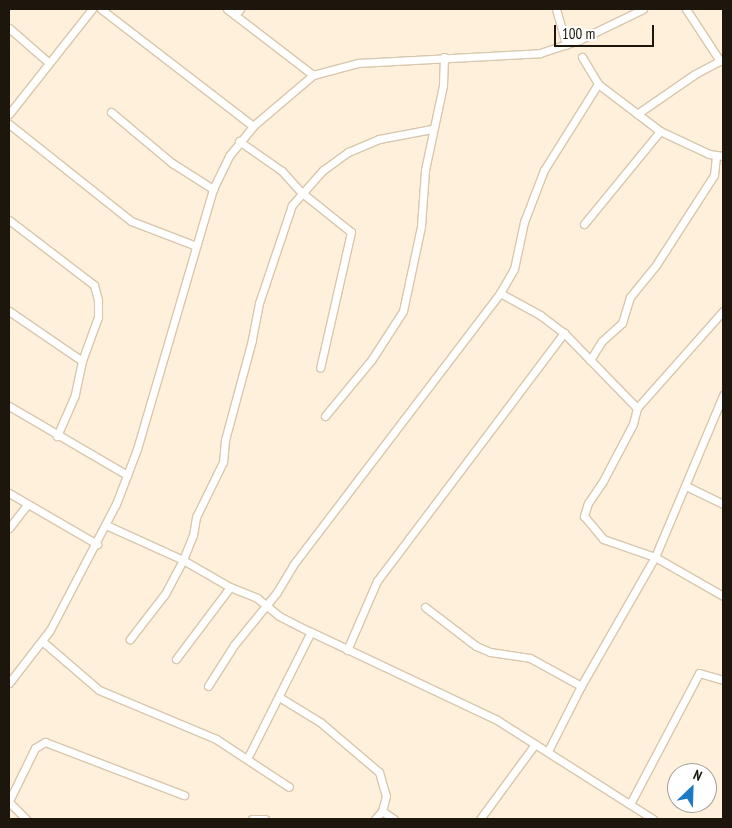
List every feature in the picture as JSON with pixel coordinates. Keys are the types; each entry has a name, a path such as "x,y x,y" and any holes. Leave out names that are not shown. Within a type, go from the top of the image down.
{"street":[{"path":"9,114 47,61 92,9"},
{"path":"101,9 253,126"},
{"path":"227,9 237,12 313,75"},
{"path":"556,9 566,45"},
{"path":"9,683 42,641 97,544 127,475 213,189 239,140 313,75 358,62 540,53 566,45 642,9"},
{"path":"637,114 695,74 722,60 686,9"},
{"path":"9,28 47,61"},
{"path":"325,416 372,359 403,311 421,226 432,129 443,84 444,57"},
{"path":"582,57 598,84 660,131 720,156 714,176 656,265 630,297 622,323 602,341 590,360"},
{"path":"208,686 234,645 267,606 293,565 500,293 514,269 524,222 544,170 598,84"},
{"path":"111,112 172,163 213,189"},
{"path":"9,124 131,221 196,246"},
{"path":"130,638 164,595 183,560 193,535 196,517 223,462 225,440 252,340 259,303 278,240 301,192 322,170 362,145 432,129"},
{"path":"584,224 660,131"},
{"path":"239,140 282,171 301,192 346,226 351,236 320,368"},
{"path":"9,220 94,285 98,318 82,361 74,395 57,436"},
{"path":"500,293 540,315 564,333 637,408"},
{"path":"9,311 82,361"},
{"path":"723,311 637,408 633,424 603,481 588,502 584,516 603,540 655,557 723,596"},
{"path":"717,320 723,324"},
{"path":"347,650 377,581 564,333"},
{"path":"548,751 581,686 655,557 723,395"},
{"path":"9,406 57,436 127,475"},
{"path":"686,486 723,504"},
{"path":"9,493 26,506 97,544"},
{"path":"9,525 26,506"},
{"path":"106,524 183,560 230,587 257,598 267,606 347,650 449,695 497,720 653,819"},
{"path":"176,659 230,587"},
{"path":"425,607 476,646 490,652 530,658 581,686"},
{"path":"248,757 312,632"},
{"path":"42,641 108,695 182,723 216,739 242,758 248,757 290,787"},
{"path":"630,804 699,673 723,680"},
{"path":"279,697 320,722 379,772 386,796 382,812 375,819"},
{"path":"26,819 9,801 36,748 45,742 184,794"},
{"path":"480,819 535,744"},
{"path":"382,812 394,819"},
{"path":"252,819 265,819"}]}
